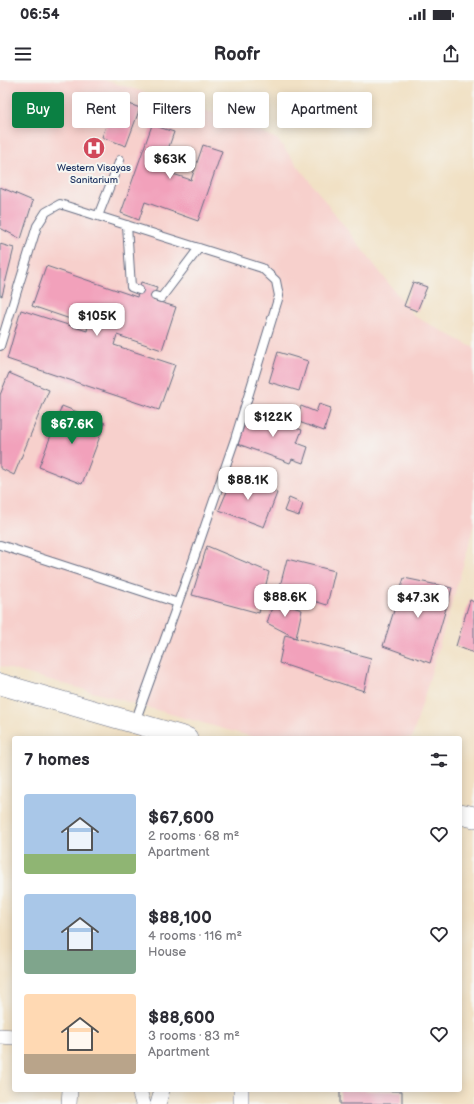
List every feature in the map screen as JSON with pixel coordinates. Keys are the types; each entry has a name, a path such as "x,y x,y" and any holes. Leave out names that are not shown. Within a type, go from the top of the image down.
{"main road":[{"path":"0,684 180,736"},
{"path":"462,814 474,817"}],"street":[{"path":"0,1036 12,1037"},
{"path":"69,1104 70,1092"},
{"path":"140,1092 143,1104"},
{"path":"158,1104 161,1092"},
{"path":"241,1092 241,1104"}],"lane":[{"path":"98,216 120,160"},
{"path":"0,346 37,226 46,212 60,204 262,268 276,281 279,296 235,440 135,723"},
{"path":"127,225 131,286 139,290"},
{"path":"155,296 161,298 199,248"},
{"path":"0,545 178,603"}],"shaded area":[{"path":"0,80 104,80 144,92 138,92 138,128 205,128 205,111 213,113 213,128 253,128 277,139 414,316 474,348 474,523 469,545 413,736 249,736 0,666"}],"building":[{"path":"130,104 138,107 138,113 126,146 102,137 105,128 130,128"},
{"path":"151,128 161,128 174,132 161,170 191,180 203,145 222,151 198,221 145,202 139,220 121,213"},
{"path":"0,187 33,201 21,239 0,228"},
{"path":"0,244 14,248 2,296 0,295"},
{"path":"46,266 137,297 141,282 157,287 153,300 176,307 162,350 117,335 114,345 175,365 159,410 7,359 21,310 87,331 88,325 32,306"},
{"path":"413,282 427,287 417,311 404,306"},
{"path":"278,352 308,361 299,391 269,382"},
{"path":"9,373 49,390 14,475 0,468 0,395"},
{"path":"319,404 331,408 324,431 296,421 301,406 316,412"},
{"path":"62,406 105,423 82,484 39,467"},
{"path":"249,411 302,430 297,443 308,447 303,463 292,459 290,463 238,444"},
{"path":"234,475 277,493 264,527 219,510"},
{"path":"289,498 303,504 299,516 284,511"},
{"path":"207,546 269,572 259,613 192,595"},
{"path":"287,559 335,571 327,605 279,590"},
{"path":"404,578 452,588 430,663 383,646"},
{"path":"470,600 474,602 474,653 456,646"},
{"path":"274,601 302,610 296,638 267,623"},
{"path":"285,635 371,658 364,691 279,663"},
{"path":"340,1092 402,1092 402,1104 340,1104"}],"place":[{"name":"Western Visayas Sanitarium","path":"94,148"}]}
